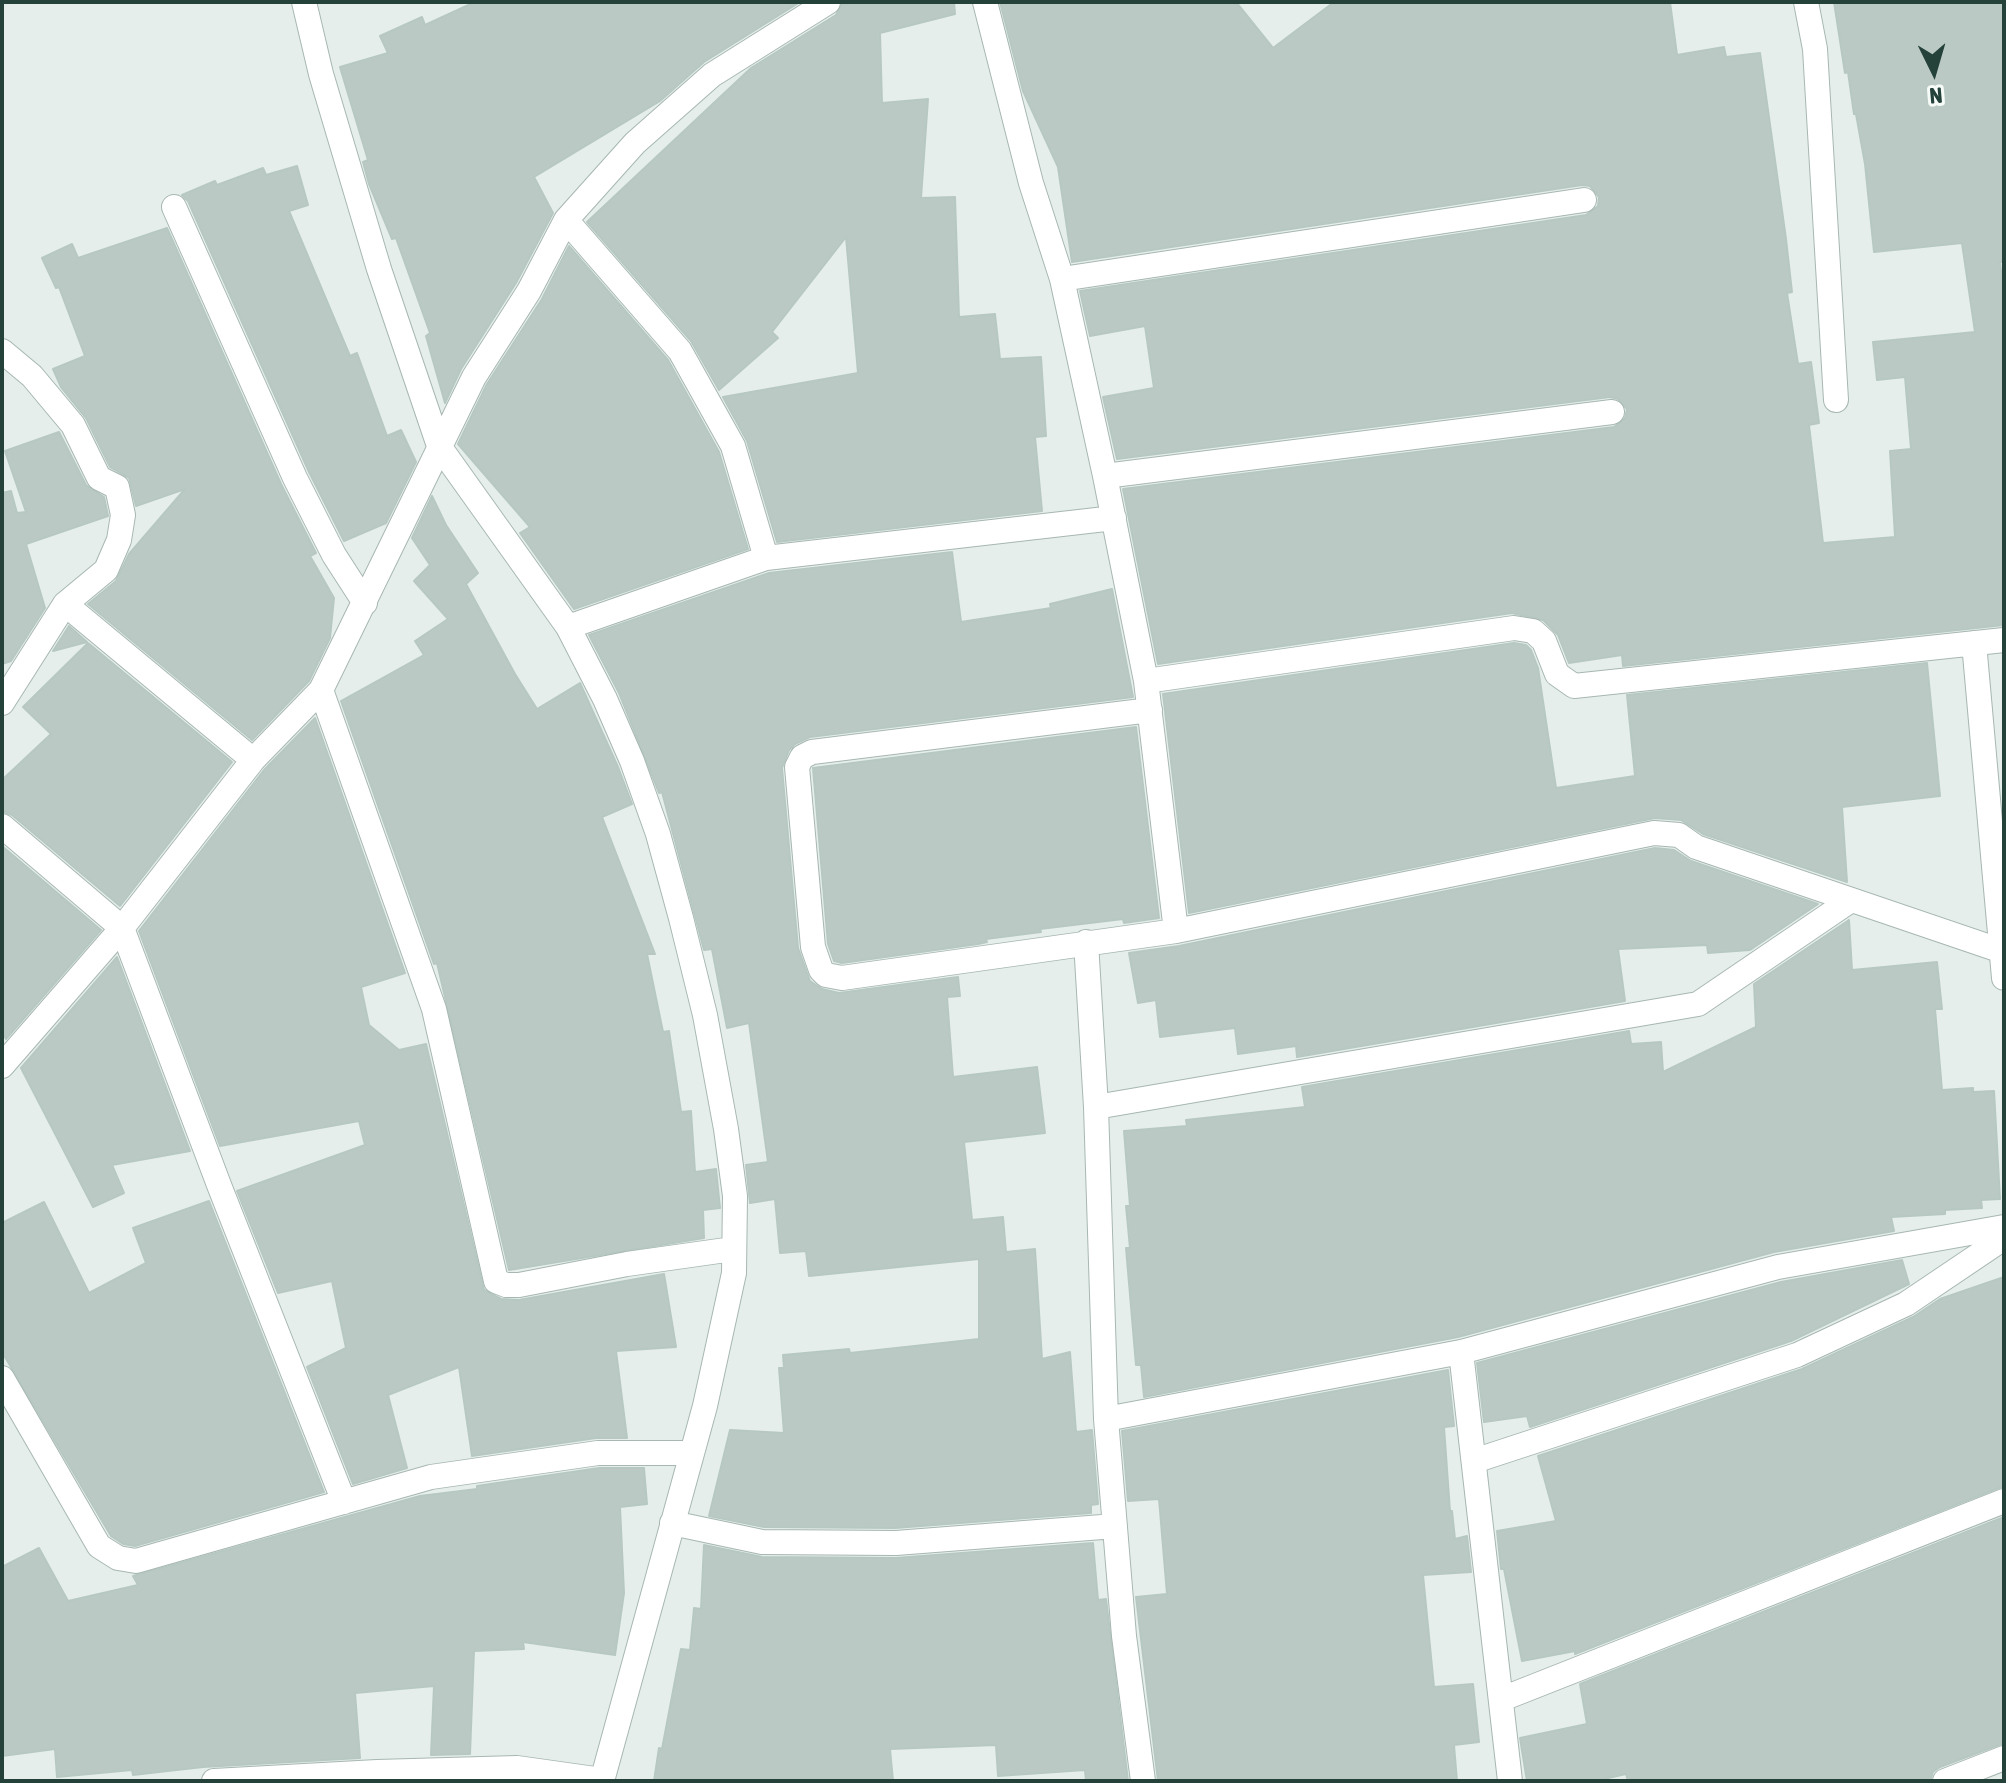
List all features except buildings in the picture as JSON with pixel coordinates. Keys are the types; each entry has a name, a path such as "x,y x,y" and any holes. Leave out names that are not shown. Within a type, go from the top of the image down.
{"street":[{"path":"214,1781 517,1768 602,1781 705,1406 734,1273 735,1196 726,1129 705,1015 658,834 632,761 568,627 439,446 379,269 321,74 304,2"},
{"path":"2,1066 122,928 253,760 321,690 474,377 529,291 566,220 635,143 712,75 828,2"},
{"path":"985,2 1031,183 1062,279 1114,518 1146,681 1176,931"},
{"path":"1806,2 1815,49 1836,400"},
{"path":"1062,279 1584,200"},
{"path":"174,207 295,478 334,555 365,603"},
{"path":"566,220 680,351 733,446 766,558"},
{"path":"2,351 32,376 73,425 99,478 117,487 123,515 119,540 106,570 65,604 2,703"},
{"path":"1105,476 1612,412"},
{"path":"568,627 766,558 1114,518"},
{"path":"65,604 253,760"},
{"path":"1146,681 1514,628 1533,631 1544,641 1557,674 1574,686 2004,640"},
{"path":"1974,643 2004,978"},
{"path":"321,690 434,1009 496,1281 519,1285 627,1264 733,1249"},
{"path":"1150,710 812,752 802,757 797,767 813,947 821,970 826,975 842,978 1176,931 1654,833 1679,835 1696,847 2002,951"},
{"path":"2,826 122,928 344,1502"},
{"path":"1096,1107 1698,1004 1851,900"},
{"path":"1086,942 1096,1107 1106,1419 1124,1636 1143,1781"},
{"path":"1106,1419 1461,1352 1778,1267 2004,1227"},
{"path":"1474,1461 1797,1355 1906,1304 2004,1238"},
{"path":"1461,1352 1510,1781"},
{"path":"2,1378 99,1546 118,1558 136,1561 431,1477 598,1453 692,1453"},
{"path":"1502,1699 2004,1501"},
{"path":"672,1523 762,1542 822,1543 896,1543 1115,1526"},
{"path":"1945,1781 2004,1758"}]}
